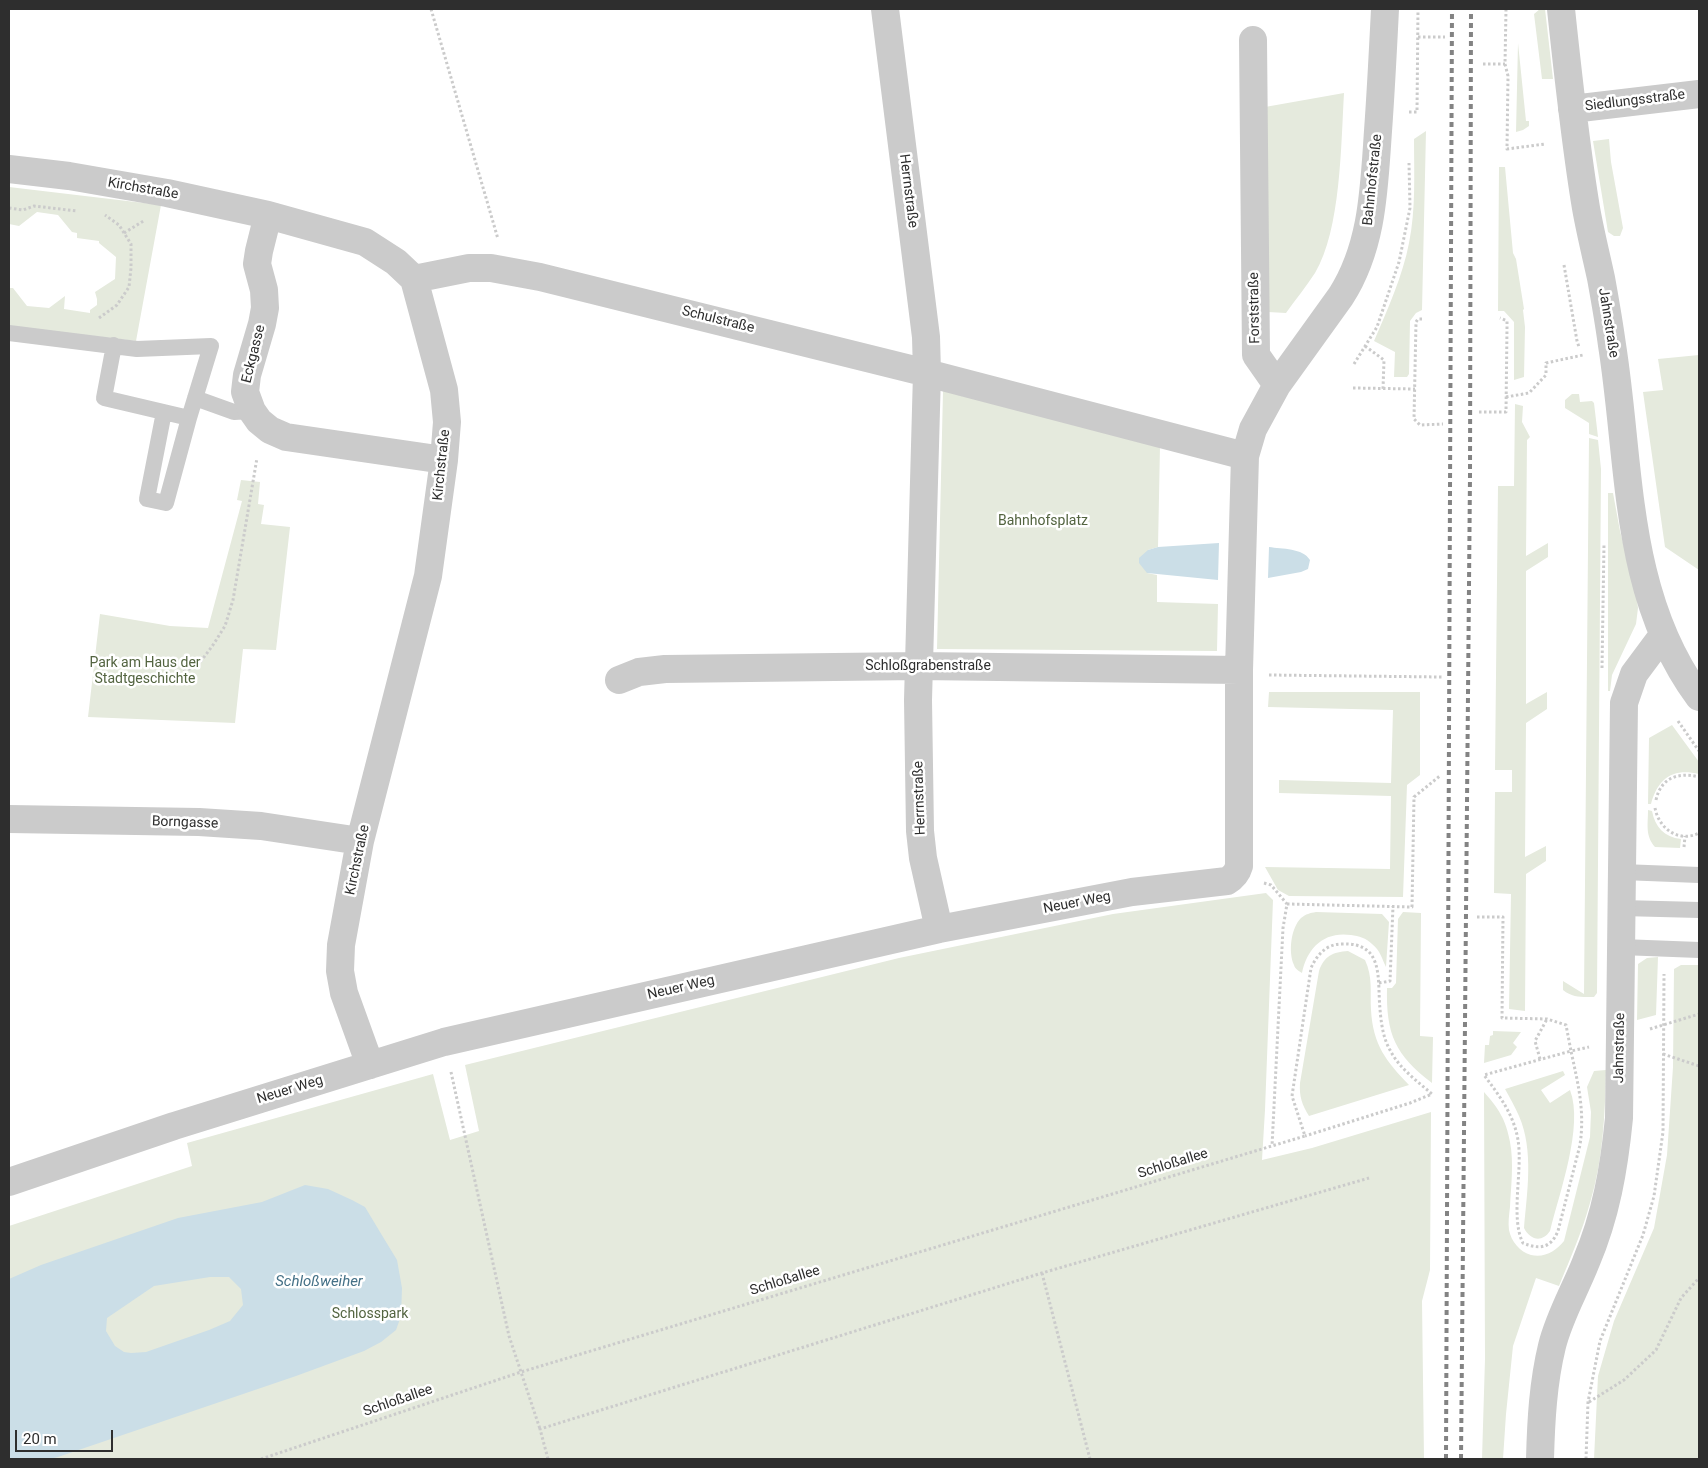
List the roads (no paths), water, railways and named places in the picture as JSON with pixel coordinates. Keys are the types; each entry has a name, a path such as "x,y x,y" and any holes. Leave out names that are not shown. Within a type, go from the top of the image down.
{"street":[{"name":"Herrnstraße","path":"885,9 926,337 927,373"},
{"name":"Bahnhofstraße","path":"1277,385 1350,282 1368,229 1376,163 1385,9"},
{"name":"Jahnstraße","path":"1561,9 1586,210 1613,348 1626,478 1633,523 1650,596 1663,635 1681,670 1699,696"},
{"name":"Forststraße","path":"1253,40 1256,355 1277,385"},
{"name":"Siedlungsstraße","path":"1572,109 1699,94"},
{"name":"Kirchstraße","path":"9,169 69,176 167,193 268,215 365,242 396,262 414,280 444,390 447,422 444,460 428,576 360,841 341,945 340,971 344,993 370,1065"},
{"name":"Eckgasse","path":"261,420 245,392 247,375 265,308 264,290 257,264 268,215"},
{"name":"Schulstraße","path":"414,280 468,268 491,268 508,271 620,296 927,373"},
{"path":"920,666 927,373 1245,456"},
{"path":"1240,675 1245,456 1253,429 1277,385"},
{"path":"261,420 286,437 444,460"},
{"name":"Jahnstraße","path":"1540,1459 1543,1399 1552,1345 1565,1307 1599,1228 1614,1167 1619,1118 1621,1038 1624,703 1634,674 1663,635"},
{"name":"Herrnstraße","path":"920,666 918,700 920,831 923,858 939,929"},
{"name":"Schloßgrabenstraße","path":"619,680 638,672 665,669 920,666 1240,675"},
{"name":"Neuer Weg","path":"9,1182 174,1126 444,1042 939,929 1132,892 1227,880 1237,873 1239,866 1240,675"},
{"name":"Borngasse","path":"9,819 262,826 360,841"}],"lane":[{"path":"9,334 137,349 210,346 166,503 148,499 164,412"},
{"path":"114,346 104,398 189,418"},
{"path":"195,398 261,420"},
{"path":"1622,872 1699,875"},
{"path":"1622,908 1699,910"},
{"path":"1621,948 1699,950"}],"water":[{"path":"1219,543 1218,580 1147,573 1139,563 1139,558 1148,550 1158,547"},
{"path":"1269,547 1302,553 1310,560 1308,569 1268,578"},
{"name":"Schloßweiher","path":"305,1185 328,1189 365,1207 397,1260 402,1288 401,1316 396,1330 381,1342 364,1351 58,1457 50,1459 9,1459 9,1279 41,1265 178,1218 262,1202","holes":["210,1277 229,1277 241,1289 243,1305 230,1321 146,1352 124,1352 115,1346 106,1331 107,1318 154,1286"]}],"railway":[{"path":"1446,1459 1452,9"},
{"path":"1461,1459 1470,476 1471,9"}],"park label":[{"name":"Bahnhofsplatz","path":"1043,521"},
{"name":"Park am Haus der Stadtgeschichte","path":"145,672"},
{"name":"Schlosspark","path":"370,1314"}]}
